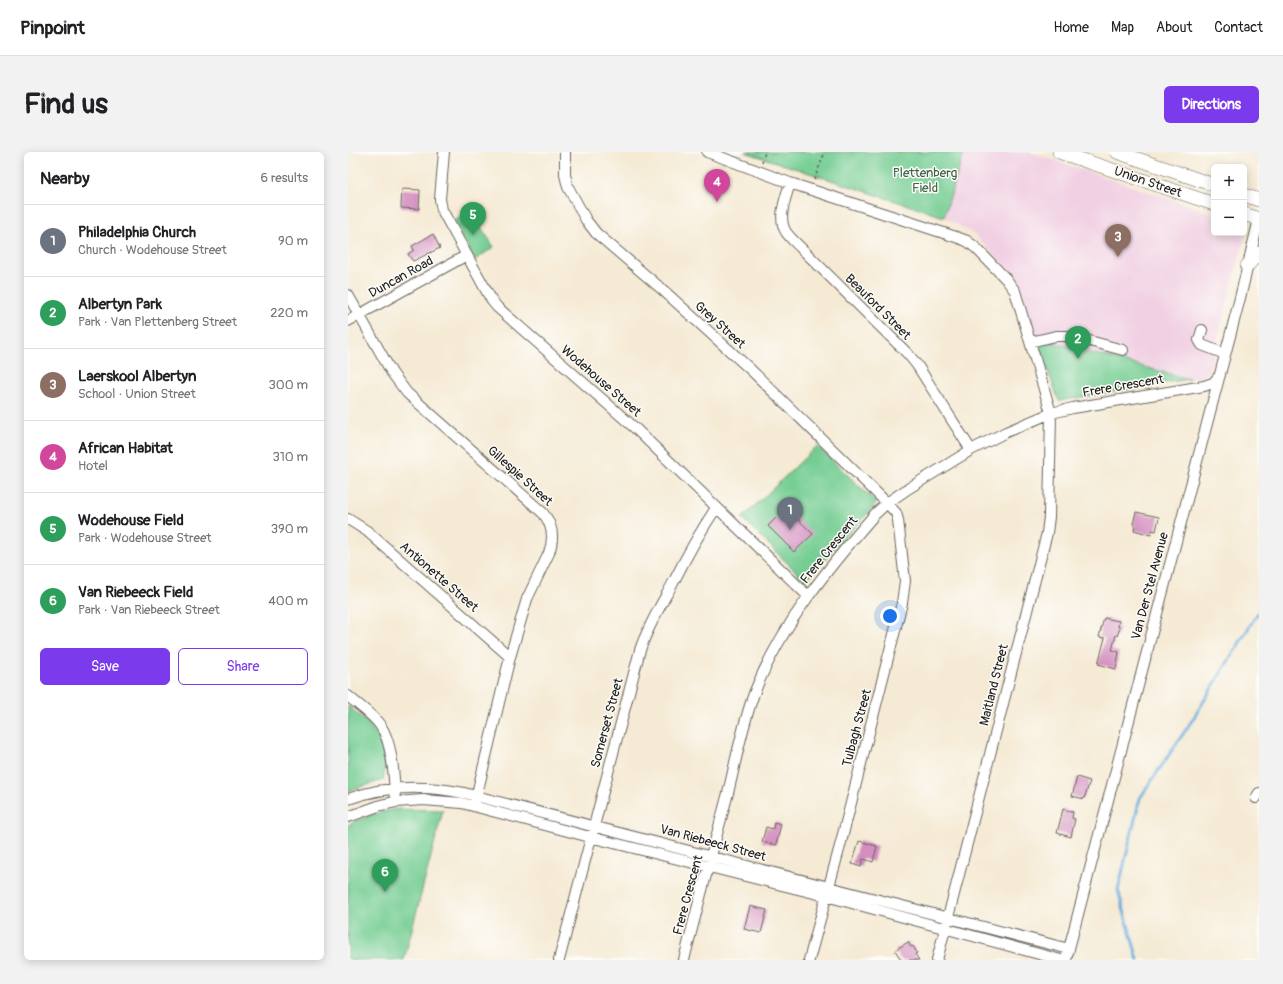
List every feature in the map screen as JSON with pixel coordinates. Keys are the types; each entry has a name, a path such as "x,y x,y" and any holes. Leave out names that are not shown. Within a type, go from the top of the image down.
{"main road":[{"name":"Union Street","path":"1059,152 1211,203"},
{"name":"Union Street","path":"1117,152 1211,184"},
{"path":"1247,196 1259,200"},
{"path":"1247,215 1259,219"},
{"path":"1247,266 1259,253"}],"street":[{"name":"Wodehouse Street","path":"444,152 441,205 446,218 492,301 501,312 584,382 636,429 808,596"},
{"name":"Grey Street","path":"565,152 565,175 568,187 586,220 596,233 664,291 751,370 887,503"},
{"name":"Maitland Street","path":"707,152 790,183 956,237 971,244 1014,288 1051,413 1049,517 1047,533 937,960"},
{"name":"Beauford Street","path":"790,183 784,203 783,223 786,232 908,354 921,371 971,450"},
{"name":"Van Der Stel Avenue","path":"1066,960 1201,441 1220,375 1259,219"},
{"name":"Duncan Road","path":"348,321 467,255"},
{"name":"Gillespie Street","path":"348,295 392,373 407,394 543,513 549,521 552,533 549,553 526,599 510,657 474,806"},
{"path":"1202,330 1200,343 1225,354"},
{"path":"1030,342 1056,336 1071,336 1123,350"},
{"name":"Frere Crescent","path":"684,960 755,691 790,623 808,596 860,532 887,503 971,450 1006,432 1051,413 1081,406 1204,386 1213,383 1220,375"},
{"name":"Tulbagh Street","path":"809,960 876,709 904,594 898,520 896,513 887,503"},
{"name":"Somerset Street","path":"558,960 643,640 679,571 716,508"},
{"name":"Antionette Street","path":"348,519 367,531 510,657"},
{"path":"348,696 379,723 384,731 391,756 396,802"},
{"name":"Van Riebeeck Street","path":"348,800 363,794 395,788 414,787 439,788 476,796 711,856 945,929 1061,960"},
{"name":"Van Riebeeck Street","path":"348,817 381,805 396,802 423,800 462,803 709,867 827,891 947,918 1069,949"},
{"path":"997,943 1001,932"}],"path":[{"path":"810,189 825,152"}],"shaded area":[{"path":"964,152 1030,152 1211,213 1211,236 1245,236 1209,370 1200,377 1189,379 1036,338 1017,279 975,235 944,217"}],"green space":[{"name":"Plettenberg Field","path":"745,152 964,152 944,217"},
{"path":"469,209 494,247 475,260 453,222"},
{"path":"1036,338 1189,379 1059,401"},
{"path":"817,446 877,503 805,581 742,518"},
{"path":"348,706 368,723 378,737 385,752 386,761 383,780 348,791"},
{"path":"397,809 443,810 404,960 348,960 348,825 372,815"}],"building":[{"path":"402,189 420,190 419,209 401,208"},
{"path":"433,234 440,248 413,261 408,254 414,250 412,246"},
{"path":"786,508 813,534 794,552 768,526"},
{"path":"1136,512 1159,517 1156,531 1152,530 1151,535 1134,530 1135,525 1133,524"},
{"path":"1104,618 1119,621 1118,627 1120,628 1117,636 1116,635 1112,650 1119,652 1116,669 1098,664 1105,638 1099,637"},
{"path":"1077,777 1090,781 1084,799 1072,796"},
{"path":"1063,809 1073,812 1072,818 1075,819 1071,837 1057,833"},
{"path":"774,822 781,824 776,845 762,842 766,827 773,829"},
{"path":"859,841 877,846 873,862 863,859 861,867 852,864"},
{"path":"750,906 767,910 761,933 744,929"},
{"path":"908,942 911,947 913,946 917,953 915,954 919,960 901,960 895,950"}],"waterway":[{"path":"1138,960 1118,890 1140,798 1191,722 1259,611"}],"place":[{"name":"African Habitat","path":"717,202"},
{"name":"Wodehouse Field","path":"473,235"},
{"name":"Laerskool Albertyn","path":"1118,257"},
{"name":"Albertyn Park","path":"1078,359"},
{"name":"Philadelphia Church","path":"790,530"},
{"name":"Van Riebeeck Field","path":"385,892"}]}
